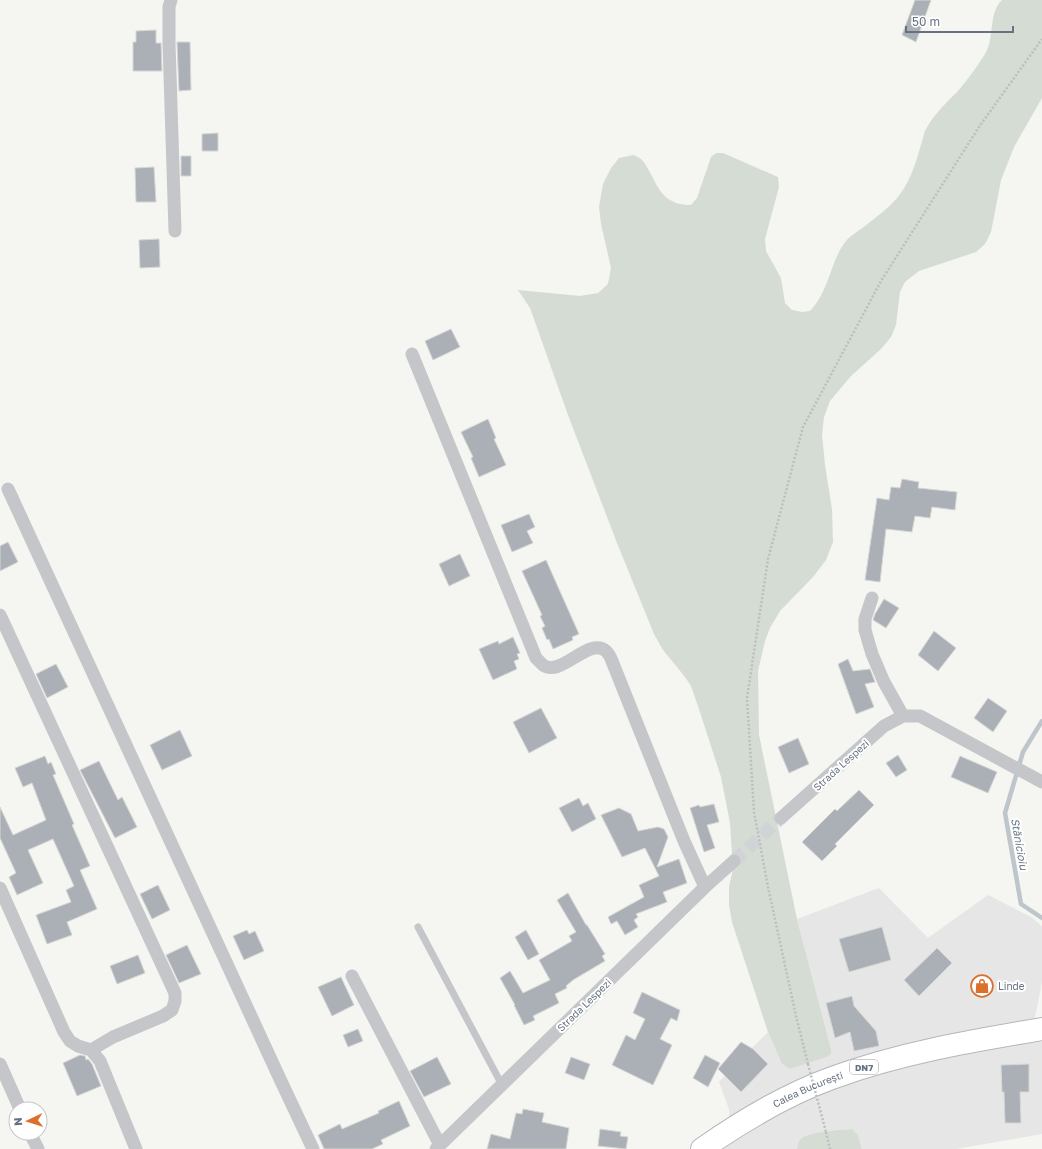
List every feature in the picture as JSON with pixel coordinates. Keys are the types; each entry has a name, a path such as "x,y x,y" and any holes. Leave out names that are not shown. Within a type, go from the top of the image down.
{"highway":[{"name":"Calea București","path":"702,1149 747,1119 787,1098 832,1078 875,1064 923,1052 983,1039 1042,1029"}],"street":[{"path":"171,0 169,7 169,43 175,231"},
{"path":"412,354 536,658 544,666 552,667 562,664 590,649 599,648 606,650 612,661 681,834 705,888"},
{"path":"8,489 313,1149"},
{"path":"872,598 865,619 865,630 872,654 884,682 903,716 920,716 1042,782"},
{"path":"0,615 175,993 175,1001 172,1010 163,1016 113,1037 91,1050"},
{"name":"Strada Lespezi","path":"781,818 884,726 903,716"},
{"name":"Strada Lespezi","path":"438,1147 734,861"},
{"path":"0,888 64,1032 70,1041 91,1050 100,1061 136,1149"},
{"path":"352,976 438,1147"},
{"path":"0,1064 16,1101"}],"lane":[{"path":"418,927 502,1085"}],"path":[{"path":"830,1149 796,1016 771,902 754,812 747,698 768,560 803,427 810,413 881,281 979,127 1042,39"}],"shaded area":[{"path":"1002,0 1042,0 1042,98 1014,147 1001,180 991,232 985,244 976,252 919,271 905,282 900,292 896,325 891,337 881,349 851,376 830,401 824,417 822,435 832,509 833,542 826,560 813,577 780,611 770,628 765,641 758,671 759,735 797,919 831,1049 831,1054 827,1057 790,1069 782,1064 768,1032 732,922 729,905 729,887 733,869 730,823 721,777 697,703 691,686 663,650 654,634 568,415 530,308 518,290 580,296 598,293 608,284 611,268 601,224 599,207 603,184 611,168 619,158 634,155 639,158 645,163 662,194 671,201 683,205 691,205 697,198 711,157 716,153 723,153 778,177 779,187 765,239 766,251 781,278 785,303 792,310 802,312 810,311 822,294 836,257 846,241 890,206 905,187 914,168 924,133 928,125 958,91 985,54 990,41 995,12"},
{"path":"879,888 928,938 988,895 1031,917 1042,926 1042,982 1030,1043 1042,1042 1042,1134 956,1149 862,1149 858,1135 852,1129 808,1135 798,1144 797,1149 724,1149 731,1144 729,1109 719,1082 768,1032 782,1064 790,1069 827,1057 831,1054 831,1049 797,919"},
{"path":"852,1129 858,1135 862,1149 797,1149 800,1140 806,1136"}],"building":[{"path":"915,0 931,0 916,42 902,35"},
{"path":"156,30 156,43 161,43 162,71 133,71 133,42 136,42 136,31"},
{"path":"177,42 190,42 191,90 179,91"},
{"path":"218,133 218,151 202,151 202,134"},
{"path":"181,156 191,156 191,176 181,176"},
{"path":"154,167 156,202 136,202 135,168"},
{"path":"159,239 160,267 140,268 139,240"},
{"path":"451,329 460,347 433,360 425,341"},
{"path":"488,419 496,438 494,439 506,465 479,477 471,458 473,457 461,432"},
{"path":"902,479 919,482 918,488 957,492 955,510 932,507 930,518 915,516 912,532 886,529 880,582 865,580 877,498 889,500 891,487 900,488"},
{"path":"529,514 535,527 527,531 533,543 512,552 501,525"},
{"path":"8,542 18,562 0,571 0,546"},
{"path":"460,554 470,576 449,586 439,564"},
{"path":"546,560 579,634 572,637 573,640 553,649 542,628 545,626 540,616 542,615 522,571"},
{"path":"884,599 899,608 886,628 873,620"},
{"path":"934,631 956,648 938,671 918,655"},
{"path":"513,637 520,653 517,654 519,659 514,661 517,669 493,680 479,649 498,641 499,644"},
{"path":"848,659 853,671 870,669 875,682 865,684 874,707 856,714 838,664"},
{"path":"56,664 68,687 47,698 36,674"},
{"path":"988,698 1007,711 993,732 974,718"},
{"path":"541,708 557,738 529,753 513,722"},
{"path":"180,730 192,756 162,770 150,745"},
{"path":"798,738 809,764 789,773 778,747"},
{"path":"898,755 907,770 896,777 886,763"},
{"path":"45,756 48,764 51,762 56,774 53,775 74,824 72,825 90,866 80,870 97,909 67,922 72,935 47,944 36,915 71,902 66,890 74,886 53,839 28,850 43,883 17,895 9,877 16,873 0,838 0,807 13,835 46,820 32,783 23,787 15,768"},
{"path":"960,756 997,772 988,793 951,777"},
{"path":"99,761 118,800 122,797 137,827 115,838 80,770"},
{"path":"859,790 874,805 835,844 837,846 822,861 802,842 835,809 837,811"},
{"path":"579,798 583,806 588,803 596,819 572,832 559,808"},
{"path":"714,804 719,822 707,825 715,848 704,852 690,808 699,805 700,807"},
{"path":"619,808 631,814 638,831 658,827 664,829 668,837 657,867 679,859 687,883 663,892 667,902 636,914 638,917 634,920 638,927 625,935 617,921 611,924 608,917 644,897 639,885 659,876 645,848 622,857 601,815"},
{"path":"158,885 170,910 152,919 140,894"},
{"path":"568,893 586,925 605,954 602,956 605,961 573,980 566,986 567,988 555,994 559,1003 533,1016 535,1020 524,1025 500,978 510,971 523,993 550,980 539,960 572,941 569,936 576,932 557,900"},
{"path":"882,927 891,960 849,972 839,939"},
{"path":"247,930 249,934 255,931 264,951 244,960 233,936"},
{"path":"526,930 539,954 528,960 515,937"},
{"path":"187,945 201,974 179,983 166,955"},
{"path":"937,948 952,963 919,996 904,980"},
{"path":"138,955 145,973 117,984 110,966"},
{"name":"Linde","path":"977,976 991,979 989,994 974,991"},
{"path":"341,977 354,1005 332,1016 318,987"},
{"path":"642,992 680,1010 677,1021 671,1018 660,1039 672,1045 653,1085 612,1065 626,1035 635,1040 645,1019 633,1013"},
{"path":"852,996 854,1006 876,1031 879,1046 854,1051 850,1032 835,1038 826,1003"},
{"path":"358,1029 363,1041 348,1047 343,1035"},
{"path":"741,1042 753,1049 768,1064 741,1092 718,1069"},
{"path":"80,1055 85,1056 86,1060 88,1059 92,1064 101,1086 77,1096 63,1063"},
{"path":"705,1055 720,1063 708,1087 693,1078"},
{"path":"437,1057 451,1084 424,1097 410,1071"},
{"path":"571,1057 590,1064 584,1080 565,1073"},
{"path":"1029,1064 1029,1092 1020,1092 1021,1123 1005,1123 1001,1065"},
{"path":"399,1101 410,1126 381,1140 383,1144 372,1149 324,1149 318,1135 340,1124 342,1129 379,1113 378,1111"},
{"path":"523,1109 544,1113 542,1122 569,1128 566,1149 487,1149 491,1134 510,1139 516,1113 522,1114"},
{"path":"600,1129 621,1132 620,1136 628,1137 626,1149 598,1146"}],"waterway":[{"name":"Stănicioiu","path":"1042,721 1023,752 1005,813 1021,904 1042,918"}],"tunnel":[{"path":"734,861 781,818"}],"place":[{"name":"Linde","path":"982,986"}]}
